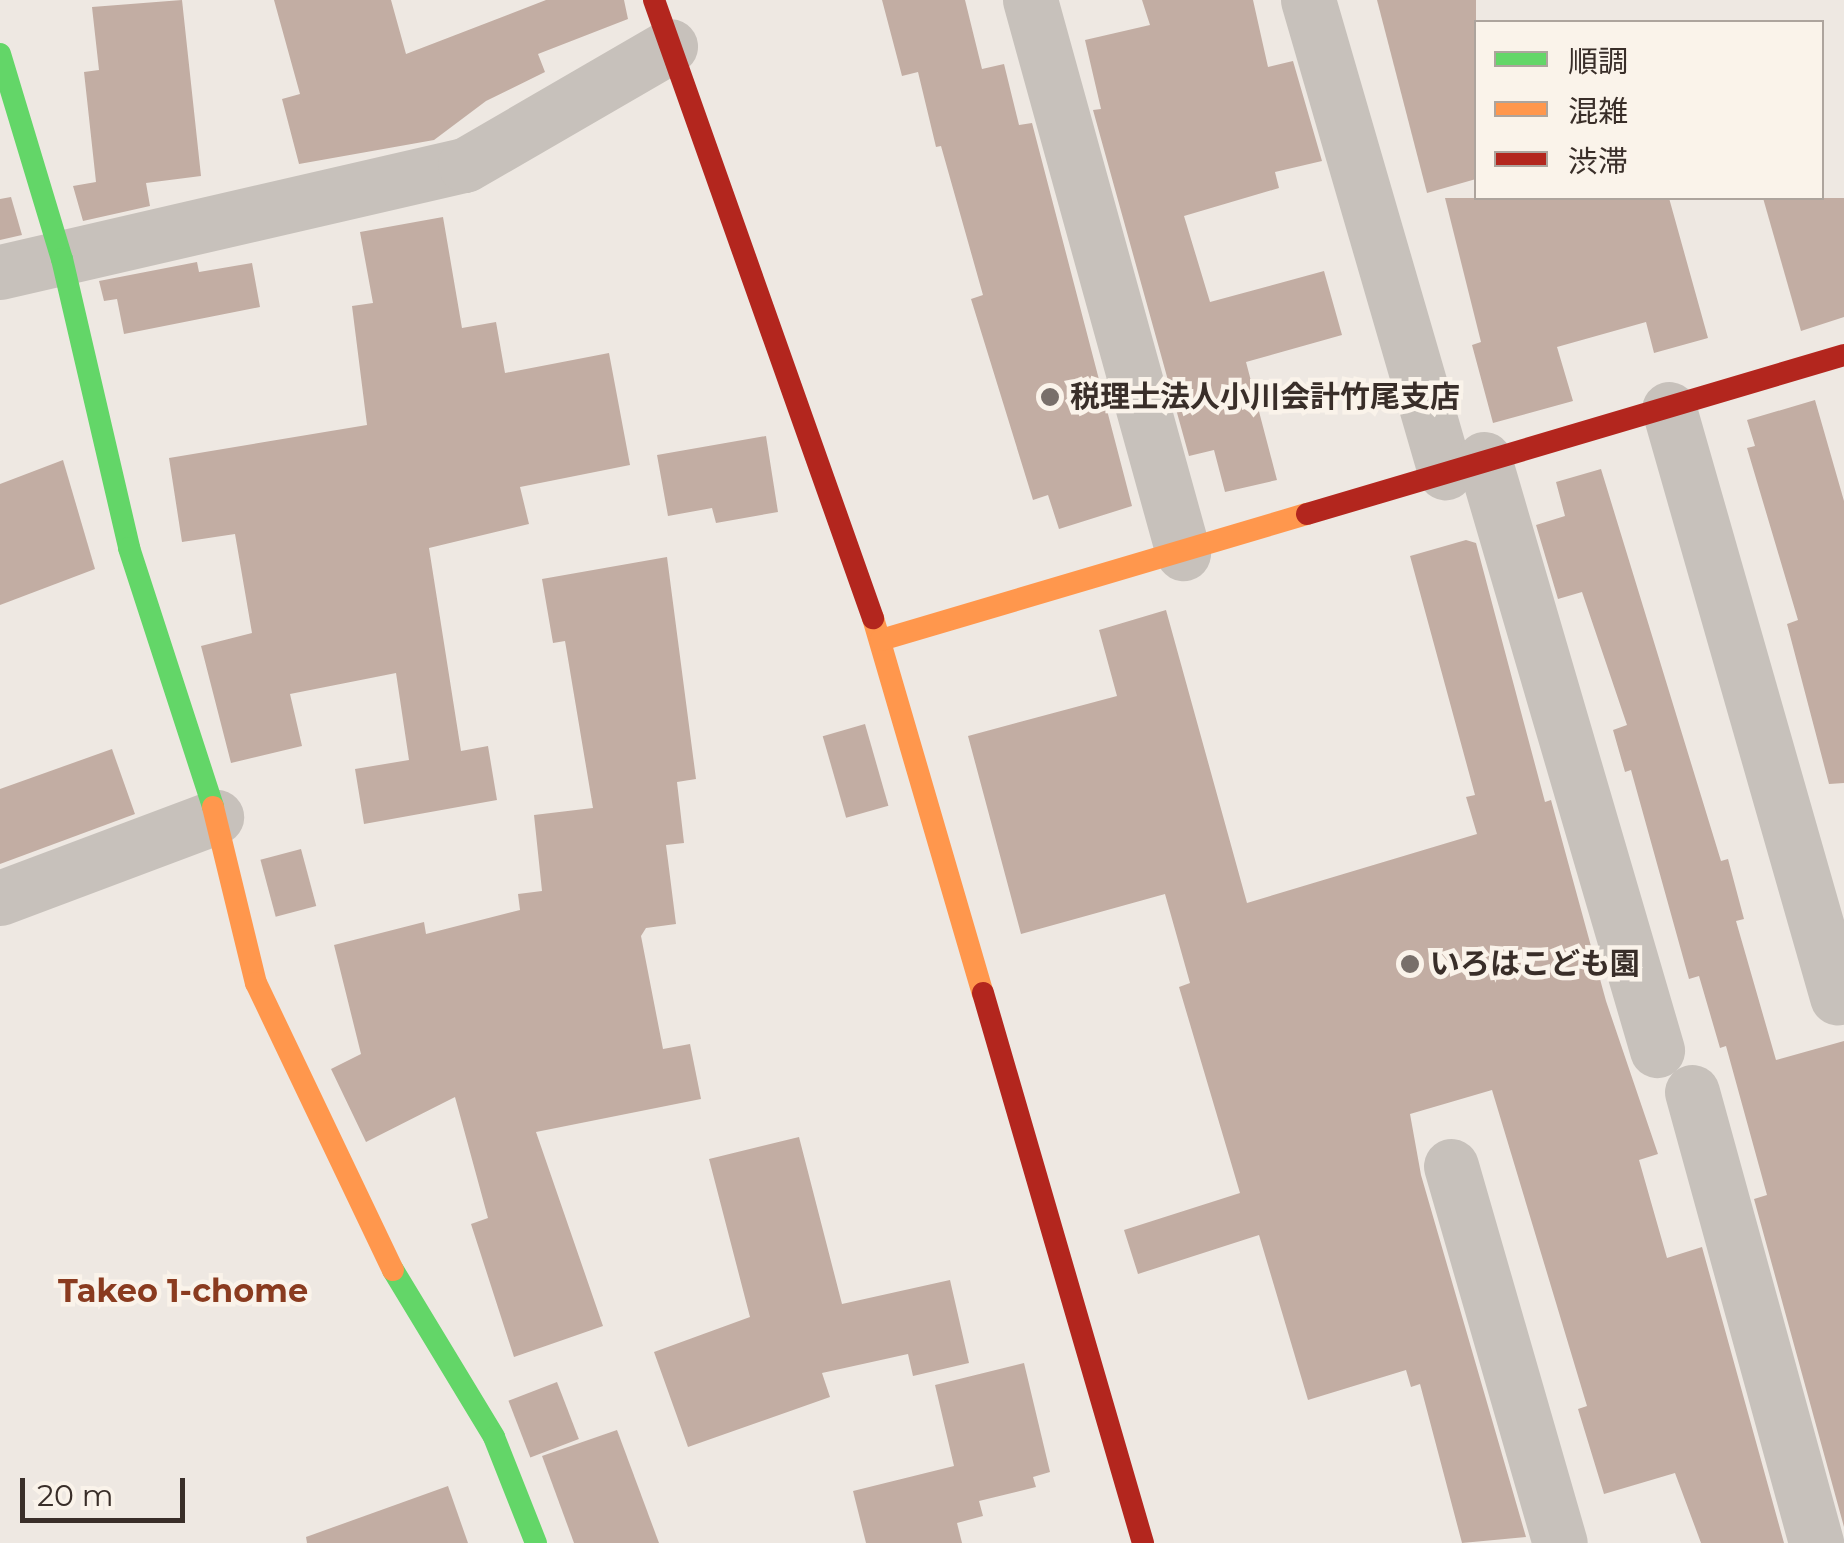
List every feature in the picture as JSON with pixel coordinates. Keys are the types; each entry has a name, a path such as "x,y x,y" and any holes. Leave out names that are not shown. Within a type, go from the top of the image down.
{"street":[{"path":"1030,0 1183,553"},
{"path":"1308,0 1657,1050"},
{"path":"0,272 465,165 662,23 881,640 1143,1543"},
{"path":"0,54 62,259 129,548 216,817 256,984 394,1273 494,1438 536,1543"},
{"path":"881,640 1844,355"},
{"path":"1669,408 1837,997"},
{"path":"0,898 216,817"},
{"path":"1692,1092 1816,1543"},
{"path":"1451,1166 1560,1543"}],"building":[{"path":"182,0 201,176 146,183 150,206 83,221 73,186 96,182 84,72 99,70 92,7"},
{"path":"274,0 391,0 406,54 546,0 624,0 628,19 538,54 545,72 486,101 434,140 299,164 282,99 300,94"},
{"path":"882,0 965,0 982,69 1004,64 1019,125 1032,123 1132,506 1059,529 1048,495 1033,500 971,299 983,295 941,146 936,147 918,72 902,76"},
{"path":"1142,0 1253,0 1268,67 1293,61 1322,161 1275,172 1279,188 1184,216 1210,302 1324,271 1342,335 1246,362 1277,480 1225,492 1214,450 1189,456 1093,110 1101,109 1085,40 1150,25"},
{"path":"1377,0 1476,0 1474,180 1427,193"},
{"path":"11,197 22,235 0,240 0,199"},
{"path":"1445,198 1670,200 1708,338 1654,353 1646,322 1557,347 1573,401 1493,423 1472,345 1481,342"},
{"path":"1844,198 1844,317 1801,331 1764,200"},
{"path":"443,217 462,328 496,322 505,373 609,353 630,465 520,487 529,524 429,548 461,751 488,746 497,800 364,824 355,769 409,760 396,673 290,694 302,746 231,763 201,646 252,633 235,534 182,542 169,458 367,425 352,306 373,303 360,232"},
{"path":"197,262 199,272 252,263 260,307 124,334 117,299 104,301 99,281"},
{"path":"1815,400 1844,501 1844,783 1829,784 1787,624 1798,620 1747,448 1755,446 1747,420"},
{"path":"766,436 778,512 716,523 712,508 668,516 657,455"},
{"path":"63,460 95,569 0,605 0,484"},
{"path":"1601,469 1721,861 1728,859 1744,919 1736,921 1776,1060 1844,1041 1844,1527 1754,1199 1767,1195 1726,1046 1720,1048 1699,976 1689,979 1631,770 1625,772 1613,730 1627,725 1582,592 1558,599 1536,525 1565,516 1556,482"},
{"path":"1466,540 1476,543 1545,802 1551,800 1606,1001 1658,1154 1639,1160 1667,1258 1702,1247 1784,1543 1701,1543 1675,1473 1604,1494 1578,1409 1587,1406 1492,1090 1410,1114 1421,1175 1526,1537 1462,1543 1420,1384 1411,1387 1406,1370 1308,1400 1259,1235 1138,1274 1124,1230 1240,1193 1179,987 1190,983 1165,894 1021,934 968,736 1117,696 1099,630 1166,610 1247,903 1477,834 1466,797 1475,795 1410,556"},
{"path":"667,557 696,779 677,782 684,843 666,845 676,924 646,928 641,936 663,1049 690,1044 701,1099 536,1132 603,1326 514,1357 471,1224 488,1218 455,1097 366,1142 331,1069 361,1054 334,945 424,922 426,934 520,910 518,894 542,891 534,815 593,808 565,641 553,643 542,579"},
{"path":"865,724 888,806 846,818 823,736"},
{"path":"112,749 135,814 0,864 0,789"},
{"path":"301,849 316,906 276,917 260,860"},
{"path":"799,1137 842,1304 950,1280 969,1363 913,1376 908,1354 822,1373 830,1397 688,1447 654,1352 750,1317 709,1159"},
{"path":"1024,1363 1050,1472 1033,1477 1036,1487 979,1501 983,1516 957,1523 962,1543 866,1543 853,1491 954,1466 935,1385"},
{"path":"557,1382 579,1439 530,1458 508,1401"},
{"path":"617,1430 659,1543 574,1543 542,1456"},
{"path":"448,1486 468,1543 307,1543 306,1537"}],"traffic: fast":[{"path":"0,54 62,259 129,548 213,807"},
{"path":"393,1270 494,1437 536,1543"}],"traffic: slow":[{"path":"881,640 1307,514"},
{"path":"873,618 983,993"},
{"path":"213,807 256,983 393,1270"}],"traffic: jam":[{"path":"654,0 873,618"},
{"path":"1307,514 1844,355"},
{"path":"983,993 1143,1543"}],"place":[{"name":"税理士法人小川会計竹尾支店","path":"1050,397"},
{"name":"いろはこども園","path":"1410,964"}],"district":[{"name":"Takeo 1-chome","path":"183,1291"}]}
